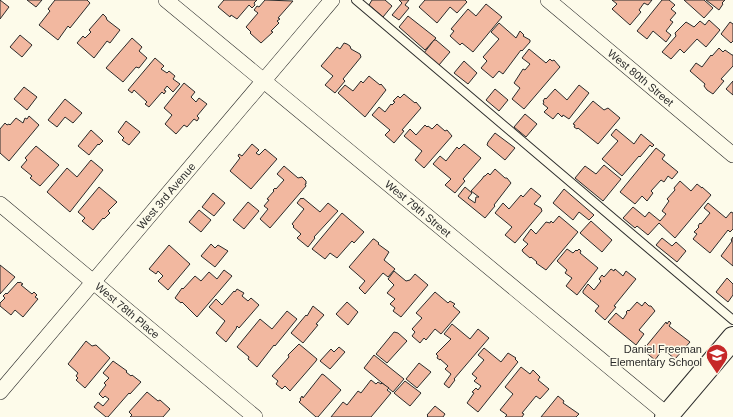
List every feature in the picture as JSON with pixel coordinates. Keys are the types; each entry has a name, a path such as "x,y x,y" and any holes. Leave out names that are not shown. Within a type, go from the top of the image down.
{"street":[{"name":"West 79th Street","path":"166,0 668,416"},
{"name":"West 3rd Avenue","path":"0,392 332,0"},
{"name":"West 80th Street","path":"548,0 733,156"},
{"name":"West 78th Place","path":"0,204 255,417"},
{"path":"668,416 733,338"}],"lane":[{"path":"356,0 733,320"}],"building":[{"path":"0,0 9,7 0,19"},
{"path":"27,0 42,0 36,7"},
{"path":"55,0 87,0 90,3 70,28 68,26 58,40 39,25 50,11 48,9"},
{"path":"224,0 257,0 252,8 249,5 237,19 231,15 230,17 218,7"},
{"path":"265,0 293,1 278,18 280,19 277,21 279,23 271,31 273,32 261,43 246,27 258,13 254,10"},
{"path":"372,0 385,0 392,6 383,17 369,5"},
{"path":"399,0 409,0 405,5 409,8 399,20 392,15 402,3"},
{"path":"425,0 465,0 467,2 457,13 450,7 437,23 419,7"},
{"path":"612,0 652,0 648,5 644,3 639,10 641,12 630,25 612,9 617,4"},
{"path":"662,0 669,0 675,5 671,9 676,13 670,20 673,22 666,31 671,35 666,42 653,31 647,39 637,31"},
{"path":"684,0 704,0 713,8 704,18"},
{"path":"706,0 725,0 719,10"},
{"path":"486,4 502,17 473,52 462,43 460,45 450,36 454,31 451,29 468,9 476,16"},
{"path":"103,14 107,20 120,30 110,43 107,41 94,58 77,43 83,36 85,38 91,32 89,30"},
{"path":"408,16 436,38 425,50 399,27"},
{"path":"709,20 720,30 706,47 697,39 684,53 680,49 671,59 662,52 676,36 675,33 686,22 694,27 700,21 705,25"},
{"path":"730,22 733,24 733,41 731,43 721,34"},
{"path":"499,23 516,38 520,31 524,35 523,36 530,40 530,42 522,51 521,50 503,74 499,71 493,78 481,68 487,61 483,57 499,39 491,32"},
{"path":"20,35 32,45 22,57 10,47"},
{"path":"132,38 142,47 139,51 147,58 139,68 136,67 123,82 106,68"},
{"path":"434,40 450,52 439,65 424,53"},
{"path":"344,43 360,54 361,57 343,79 345,81 335,93 325,85 333,76 321,66 337,47 340,49"},
{"path":"719,48 723,52 725,50 733,55 733,66 721,79 724,81 713,94 707,90 704,86 705,84 690,71 696,63 702,67 711,55 712,56"},
{"path":"529,49 546,63 550,59 552,61 554,60 560,67 524,109 512,99 520,88 514,83 523,69 525,70 530,64 522,58"},
{"path":"155,58 164,66 161,69 167,73 169,71 175,76 173,79 180,84 173,92 167,86 164,90 166,91 164,94 162,92 149,107 145,104 147,102 134,90 132,93 128,90"},
{"path":"464,61 477,73 468,84 454,73"},
{"path":"369,76 380,85 381,84 386,90 365,117 338,93 345,85 353,91 361,81 363,83"},
{"path":"733,81 733,95 726,89"},
{"path":"184,83 195,92 191,97 196,102 199,98 207,104 197,116 199,118 197,121 194,119 187,127 184,125 176,134 165,124 172,115 164,108"},
{"path":"579,85 589,93 569,119 563,115 562,117 558,113 553,119 544,112 548,108 543,104 543,101 555,89 567,100"},
{"path":"24,87 37,97 27,110 14,99"},
{"path":"495,89 508,100 499,111 486,100"},
{"path":"404,94 415,103 416,102 421,108 402,130 404,131 394,143 385,135 390,130 372,115 379,107 385,112 391,104 392,105 395,102 393,101 398,96 400,98"},
{"path":"65,99 82,113 73,123 65,117 57,127 48,120"},
{"path":"593,101 604,110 608,108 620,118 598,144 578,128 577,129 574,127 575,125 573,124"},
{"path":"525,114 537,124 526,137 514,127"},
{"path":"29,116 39,125 9,161 0,153 0,129 5,123 10,125 16,118 23,123 25,118 27,119"},
{"path":"126,121 140,132 129,145 122,140 124,138 118,132"},
{"path":"437,124 445,131 447,130 452,136 424,168 415,160 422,151 404,136 410,129 416,135 425,125 432,129"},
{"path":"616,129 634,144 641,134 654,145 652,147 650,145 622,176 602,159 618,141 611,135"},
{"path":"91,130 103,141 99,145 98,144 89,155 78,146"},
{"path":"495,133 515,148 505,160 487,145"},
{"path":"252,144 259,150 256,153 259,155 265,149 277,159 251,189 230,171 240,158 238,156 239,154 242,156"},
{"path":"464,144 481,158 463,179 465,181 455,193 445,185 451,179 433,164 440,156 446,161 457,147 459,149"},
{"path":"36,146 59,165 40,186 30,178 32,176 21,167 27,160 25,158"},
{"path":"656,148 665,155 662,159 678,172 672,179 668,176 664,182 661,180 651,191 653,193 647,201 642,196 635,204 620,192"},
{"path":"91,160 103,170 70,212 47,192 67,168 77,177"},
{"path":"604,165 621,179 603,201 575,178 585,166 596,174"},
{"path":"284,166 298,178 302,177 306,181 306,186 270,228 260,219 268,209 264,206 269,200 267,199 274,191 273,190 275,188 276,189 284,180 277,174"},
{"path":"495,169 511,183 485,218 458,196 465,187 472,193 468,198 475,203 476,197 479,197 471,191 484,176 488,173 490,175"},
{"path":"680,181 691,191 697,184 711,195 675,238 659,223 648,235 637,226 635,228 623,218 633,207 645,217 649,212 660,221 666,214 662,211 669,201 667,199 675,190 674,188"},
{"path":"99,187 117,202 108,211 110,213 104,219 103,218 93,230 82,221 85,218 78,212"},
{"path":"531,188 541,196 534,204 541,208 542,211 515,243 505,235 512,227 495,213 503,203 509,209 521,195 523,197"},
{"path":"564,189 594,215 589,220 579,212 573,220 553,203"},
{"path":"213,193 225,203 214,216 202,207"},
{"path":"301,198 320,212 328,203 338,211 314,237 315,238 308,247 297,238 301,234 293,227 294,226 292,224 304,209 297,203"},
{"path":"248,202 259,211 244,229 233,220"},
{"path":"708,203 726,218 731,212 733,213 733,229 730,232 728,230 710,253 693,239 697,234 694,232 699,227 698,226 700,223 701,224 710,213 704,208"},
{"path":"199,210 211,220 201,232 189,222"},
{"path":"342,213 364,232 354,243 352,241 337,258 330,253 325,259 312,249"},
{"path":"559,216 578,232 546,270 523,252 522,250 528,244 523,240 531,229 536,234 546,222 550,223 551,221 553,223"},
{"path":"591,221 612,240 602,252 580,233"},
{"path":"733,237 733,266 721,256 732,241 731,240"},
{"path":"662,238 672,246 676,242 686,251 677,262 656,245"},
{"path":"373,239 389,252 384,260 395,269 388,277 383,273 365,294 359,288 365,281 349,267"},
{"path":"211,244 215,248 218,245 228,251 215,267 201,256"},
{"path":"169,245 190,264 168,290 158,281 163,276 158,271 156,274 149,269"},
{"path":"567,249 573,253 579,249 581,251 580,253 598,268 577,295 566,286 572,278 565,273 567,270 557,261"},
{"path":"0,265 15,277 0,294"},
{"path":"611,269 614,271 615,269 623,276 626,271 636,279 614,306 616,307 605,320 595,311 599,306 583,293 583,291 588,284 594,290 601,281 599,279 602,275 604,277"},
{"path":"224,270 232,276 197,317 182,302 181,303 175,298 182,288 183,289 195,276 201,281 209,272 217,279"},
{"path":"394,271 406,281 410,280 415,274 428,285 401,317 393,311 395,308 390,304 395,299 387,293 394,285 388,279"},
{"path":"727,278 733,284 733,295 728,302 716,292"},
{"path":"18,282 23,284 21,285 32,294 34,292 37,295 35,297 38,299 23,317 15,310 11,315 0,306 0,303 5,298 3,296 6,293 7,294"},
{"path":"237,289 244,293 242,296 248,301 251,298 259,305 239,328 237,326 226,342 216,333 225,321 209,307 216,299 222,305"},
{"path":"435,292 448,303 450,301 455,304 453,306 460,312 441,334 435,329 426,340 424,338 420,343 412,336 415,332 412,329 422,318 416,313"},
{"path":"347,302 358,312 348,325 336,314"},
{"path":"637,302 642,306 645,302 655,311 639,330 644,334 636,345 608,322 616,313 623,319 627,313 626,312 628,310 629,311"},
{"path":"313,306 324,315 303,343 291,333 306,315 307,316"},
{"path":"287,311 297,319 257,367 248,359 249,357 237,347 260,319 272,329"},
{"path":"669,321 671,323 669,326 690,342 675,359 663,349 655,360 643,350 666,322 667,324"},
{"path":"452,324 470,339 478,329 489,338 454,379 455,380 449,388 444,384 451,374 445,369 448,366 437,358 438,356 436,354 451,339 444,334"},
{"path":"394,332 398,333 407,341 387,363 376,354"},
{"path":"86,341 92,346 96,345 110,358 85,388 76,380 78,378 76,376 78,373 68,364"},
{"path":"299,344 317,359 290,391 285,386 282,389 276,384 278,381 272,376 289,357 288,355"},
{"path":"339,347 345,352 330,369 320,361 331,349 334,352"},
{"path":"484,348 501,362 508,353 516,358 515,359 518,362 478,412 467,403 474,393 472,392 476,388 478,390 481,386 474,381 477,378 472,374 484,360 478,355"},
{"path":"374,355 404,379 393,392 364,368"},
{"path":"113,361 141,382 108,417 106,417 94,407 98,402 103,406 109,399 105,396 103,398 99,394 106,385 104,383 109,378 103,373"},
{"path":"419,363 431,372 417,388 406,379"},
{"path":"521,367 530,374 533,370 540,377 538,380 549,389 540,399 536,396 522,413 524,414 522,417 505,417 507,415 500,410 513,394 505,387"},
{"path":"322,374 341,390 318,417 316,417 299,402 302,396 303,398"},
{"path":"371,380 376,384 378,382 381,384 382,383 389,388 387,390 391,393 371,417 331,417 343,402 347,405 358,391 361,393"},
{"path":"405,381 421,393 410,406 394,393"},
{"path":"147,392 158,401 160,400 170,409 163,417 130,417 132,415 129,412"},
{"path":"558,396 564,401 563,403 579,414 576,417 541,417"},
{"path":"435,406 445,414 443,417 427,417 427,415"}],"place":[{"name":"Daniel Freeman Elementary School","path":"717,374"}]}
